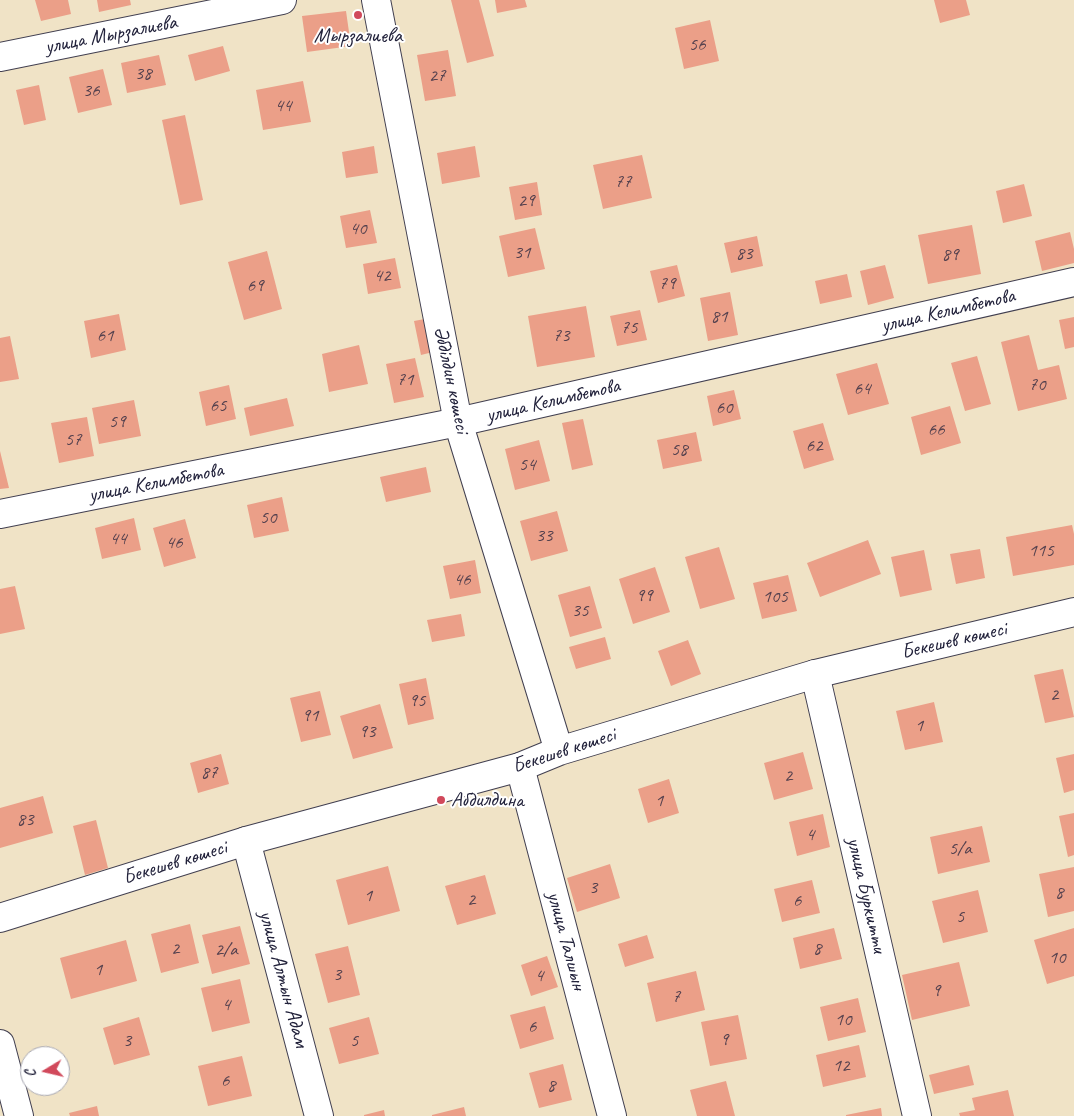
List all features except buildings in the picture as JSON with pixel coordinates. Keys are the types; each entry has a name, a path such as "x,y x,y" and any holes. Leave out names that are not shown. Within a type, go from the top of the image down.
{"street":[{"name":"улица Мырзалиева","path":"0,57 282,0"},
{"name":"Әбділдин көшесі","path":"376,0 458,422 559,751"},
{"name":"улица Келимбетова","path":"0,514 458,422 1074,282"},
{"name":"Бекешев көшесі","path":"0,918 246,841 520,767 559,751 815,674 1074,612"},
{"name":"улица Буркитти","path":"815,674 917,1116"},
{"name":"улица Талшын","path":"520,767 612,1116"},
{"name":"улица Алтын Адам","path":"246,841 319,1116"},
{"path":"0,1044 19,1116"}],"place":[{"name":"Мырзалиева","path":"358,15"},
{"name":"Абдилдина","path":"441,800"}]}
